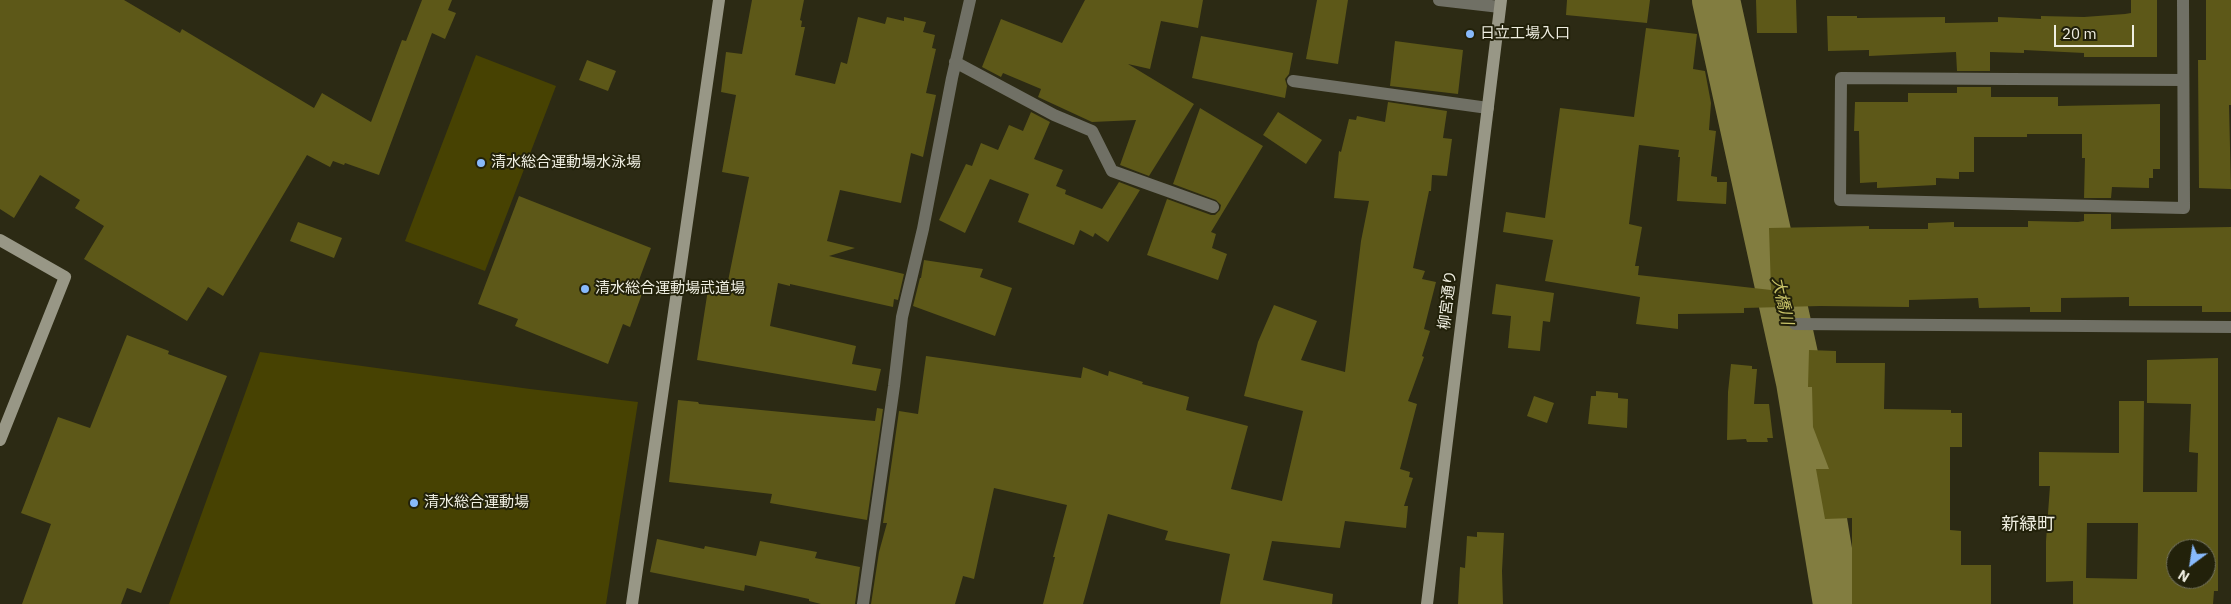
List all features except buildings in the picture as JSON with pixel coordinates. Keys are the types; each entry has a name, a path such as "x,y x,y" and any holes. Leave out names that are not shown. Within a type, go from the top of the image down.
{"street":[{"path":"632,604 719,0"},
{"path":"862,604 902,317 922,229 955,62 970,0"},
{"path":"1438,0 1501,4"},
{"path":"2183,0 2184,208 1840,200 1841,78 2183,80"},
{"name":"柳宮通り","path":"1427,604 1501,4"},
{"path":"955,62 1054,115 1092,131 1112,171 1213,207"},
{"path":"1293,82 1488,108"},
{"path":"0,240 65,278 0,440"},
{"path":"1795,324 2231,327"}],"shaded area":[{"name":"清水総合運動場水泳場","path":"476,55 556,86 485,271 405,241"},
{"name":"清水総合運動場","path":"260,352 638,402 606,604 169,604"}],"waterway":[{"name":"大橋川","path":"1716,0 1800,382 1837,604"}],"place":[{"name":"日立工場入口","path":"1470,34"},
{"name":"清水総合運動場水泳場","path":"481,163"},
{"name":"清水総合運動場武道場","path":"585,289"},
{"name":"清水総合運動場","path":"414,503"}],"district":[{"name":"新緑町","path":"2028,525"}]}
